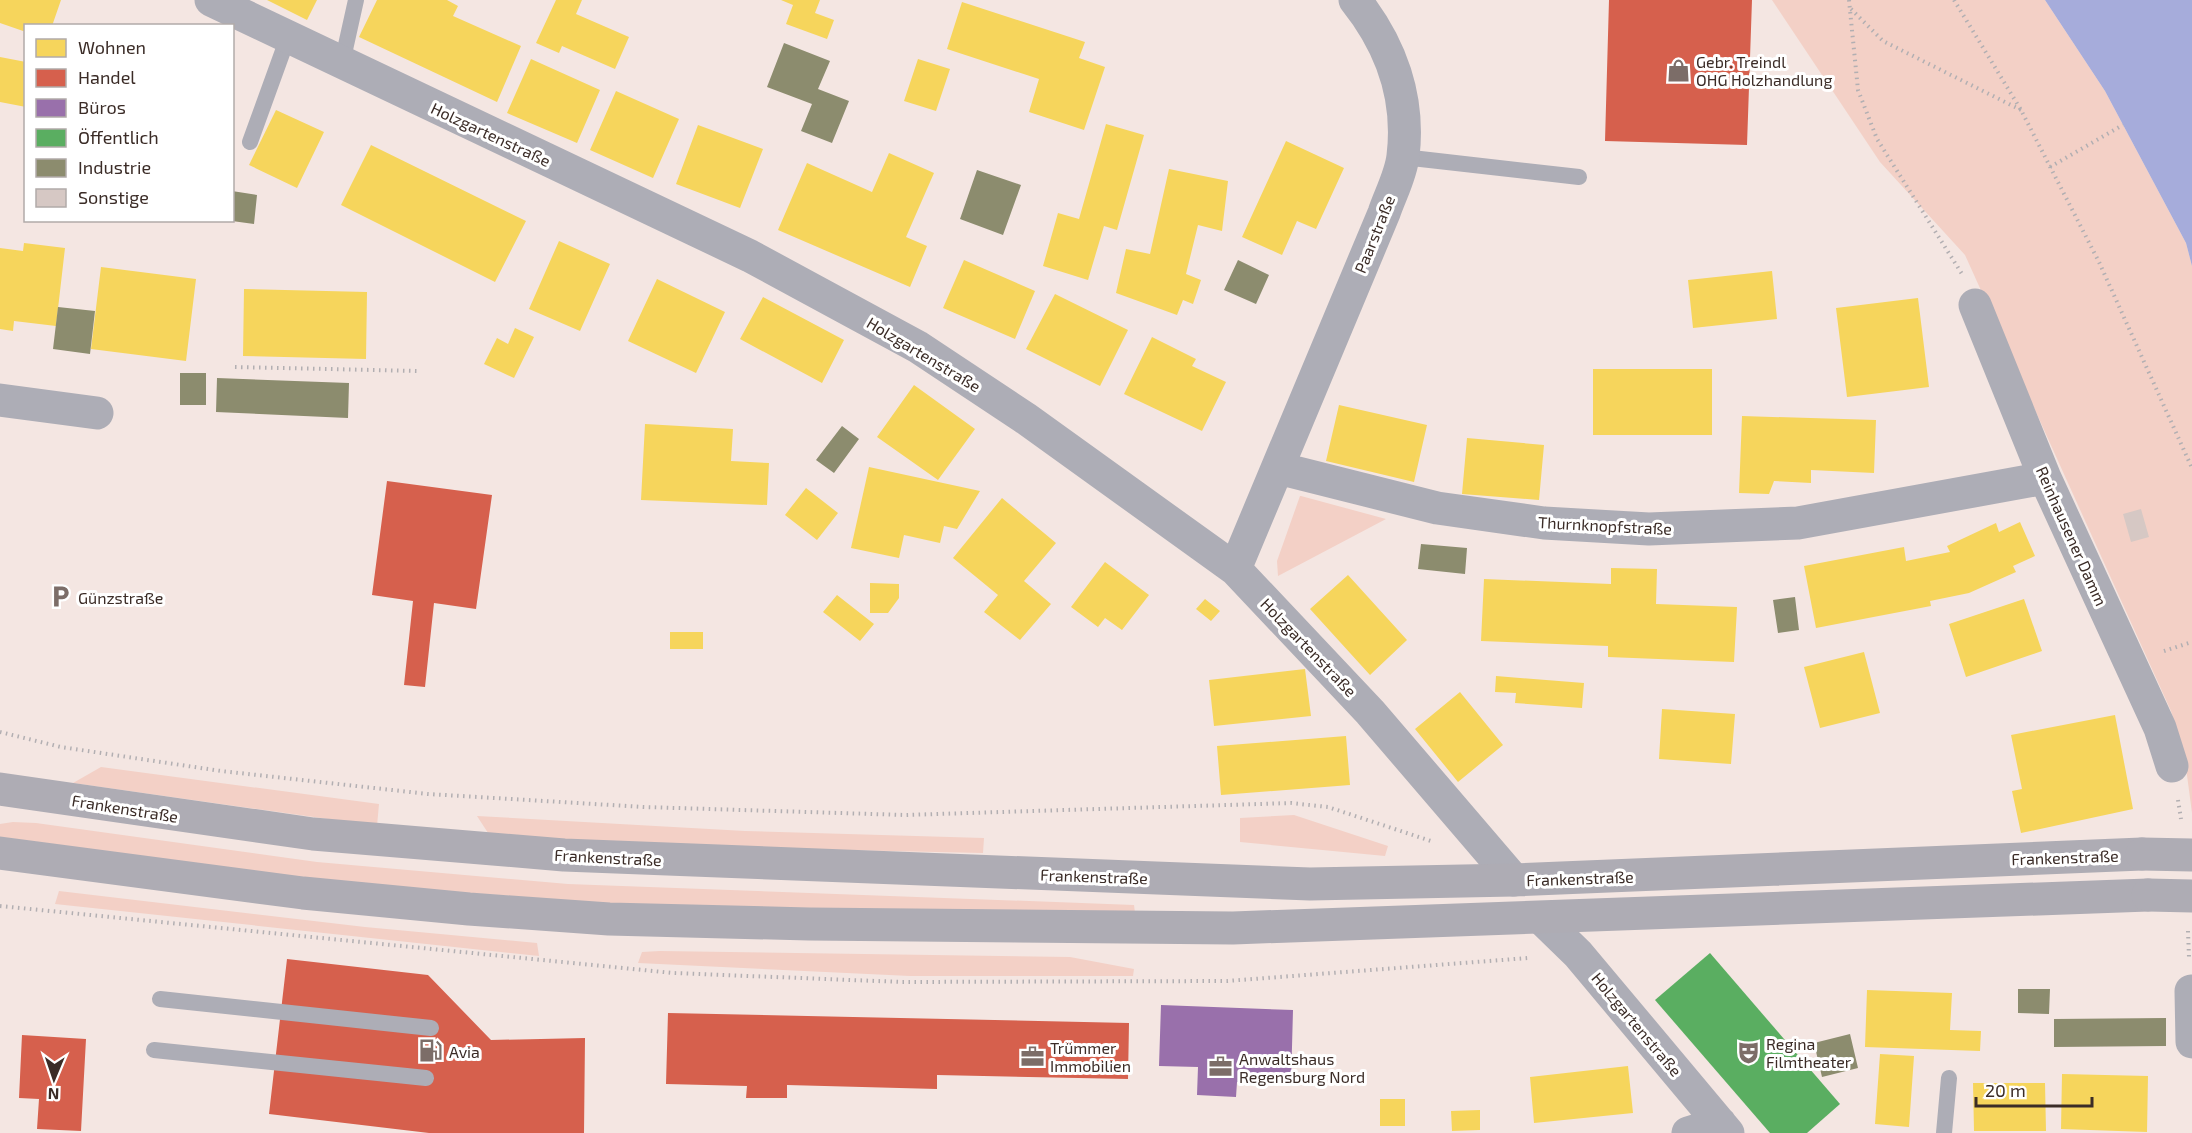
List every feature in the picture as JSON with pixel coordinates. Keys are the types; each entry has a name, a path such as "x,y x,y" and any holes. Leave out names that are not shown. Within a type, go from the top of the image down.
{"main road":[{"name":"Frankenstraße","path":"0,789 313,834 564,855 1310,884 1514,880 2142,854 2192,855"},
{"path":"0,853 303,893 469,909 609,919 1233,928 1542,919 2148,895 2192,896"}],"street":[{"name":"Holzgartenstraße","path":"211,0 750,256 918,347 1025,417 1234,570 1370,712 1514,880"},
{"name":"Paarstraße","path":"1278,468 1384,213 1403,158 1404,104 1391,61 1367,15 1355,0"},
{"name":"Reinhausener Damm","path":"1975,305 2045,478 2160,728 2172,766"},
{"path":"0,400 97,413"},
{"path":"1234,570 1278,468"},
{"name":"Thurnknopfstraße","path":"1278,468 1437,508 1544,523 1649,529 1798,523 2045,478"},
{"name":"Holzgartenstraße","path":"1542,919 1578,954 1724,1128"},
{"path":"2191,991 2192,1042"},
{"path":"1688,1133 1724,1128"}],"lane":[{"path":"342,63 356,0"},
{"path":"250,142 288,37"},
{"path":"1403,158 1579,177"},
{"path":"160,999 431,1028"},
{"path":"154,1050 426,1078"},
{"path":"1944,1133 1948,1078"}],"path":[{"path":"1849,0 1858,90 1877,139 1957,262 1975,305"},
{"path":"1954,0 2021,110 2099,261 2192,468"},
{"path":"1851,9 1883,41 2021,110"},
{"path":"2050,167 2123,125"},
{"path":"235,367 419,371"},
{"path":"2158,652 2192,642"},
{"path":"0,732 62,747 221,771 428,794 644,807 906,815 1291,803 1328,807 1436,842"}],"shaded area":[{"path":"1772,0 2045,0 2105,91 2186,243 2192,266 2192,813 2185,760 2171,711 1965,255 1880,162"},
{"path":"1300,496 1386,519 1278,576 1277,561"},
{"path":"101,767 379,804 377,826 73,783"},
{"path":"1294,815 1388,846 1385,856 1240,842 1240,818"},
{"path":"477,816 745,831 984,838 983,853 708,847 490,836"},
{"path":"36,823 317,862 568,884 1134,905 1135,913 674,908 359,885 0,837 0,824"},
{"path":"59,891 365,927 537,943 539,956 55,904"},
{"path":"642,952 1070,957 1134,969 1133,976 910,976 638,963"}],"water":[{"path":"2045,0 2192,0 2192,266 2186,243 2105,91"}],"building: Wohnen":[{"path":"0,0 61,0 53,24 24,24 24,31 0,23"},
{"path":"267,0 317,0 307,20"},
{"path":"377,0 447,0 458,6 453,16 521,46 497,102 359,37"},
{"path":"556,0 582,0 576,14 629,37 615,69 562,46 559,53 536,43"},
{"path":"781,0 820,0 815,13 834,20 827,39 786,24 793,5"},
{"path":"962,2 1085,42 1079,58 1105,67 1084,130 1029,112 1039,79 947,49"},
{"path":"0,57 24,62 24,107 0,102"},
{"path":"531,59 600,90 577,143 507,113"},
{"path":"918,59 950,69 936,111 904,101"},
{"path":"616,91 679,119 653,178 590,150"},
{"path":"276,110 324,132 297,188 249,165"},
{"path":"1106,124 1144,135 1117,230 1104,226 1088,280 1043,266 1058,213 1079,219"},
{"path":"698,125 763,149 740,208 676,184"},
{"path":"1286,141 1344,168 1316,229 1297,221 1282,255 1242,237"},
{"path":"371,145 526,221 495,282 341,205"},
{"path":"889,153 934,173 906,237 927,246 910,287 778,230 807,163 872,192"},
{"path":"1169,169 1228,181 1222,231 1198,225 1186,274 1201,280 1193,304 1183,300 1177,315 1116,293 1126,249 1150,254"},
{"path":"559,241 610,264 580,331 529,309"},
{"path":"24,243 65,248 56,326 14,321 13,331 0,329 0,248 23,251"},
{"path":"964,260 1035,291 1015,339 943,308"},
{"path":"101,267 196,279 186,361 91,349"},
{"path":"1772,271 1777,319 1693,328 1688,280"},
{"path":"657,279 725,312 696,373 628,341"},
{"path":"244,289 367,292 366,359 243,356"},
{"path":"1055,294 1128,330 1100,386 1026,349"},
{"path":"763,297 844,340 822,383 740,339"},
{"path":"1918,298 1929,387 1847,397 1836,308"},
{"path":"515,328 534,337 514,378 484,364 497,338 508,344"},
{"path":"1152,337 1196,359 1192,366 1226,382 1202,431 1124,394"},
{"path":"1593,369 1712,369 1712,435 1593,435"},
{"path":"914,385 975,429 938,480 877,437"},
{"path":"1339,405 1427,425 1414,482 1326,461"},
{"path":"1742,416 1876,420 1874,473 1811,470 1811,483 1774,481 1769,494 1739,493"},
{"path":"645,424 733,429 731,461 769,463 767,505 641,500"},
{"path":"1467,438 1544,445 1539,500 1462,494"},
{"path":"869,467 980,491 957,529 944,526 940,543 904,535 899,558 851,548"},
{"path":"806,488 838,513 817,540 785,515"},
{"path":"1002,498 1056,543 1024,581 1051,604 1020,640 984,612 998,595 953,558"},
{"path":"2020,522 2035,556 2013,566 2016,572 1969,593 1930,601 1931,606 1816,628 1804,566 1904,547 1906,561 1950,552 1947,546 1996,523 1999,532"},
{"path":"1105,562 1149,595 1122,630 1105,618 1098,627 1071,607"},
{"path":"1611,568 1657,569 1656,604 1737,607 1734,662 1608,657 1608,646 1481,641 1484,579 1611,584"},
{"path":"1348,575 1407,640 1370,675 1310,609"},
{"path":"870,583 899,584 899,598 888,613 870,613"},
{"path":"837,595 874,624 860,641 823,612"},
{"path":"1205,599 1220,611 1211,621 1196,609"},
{"path":"2024,599 2042,651 1966,677 1949,624"},
{"path":"670,632 703,632 703,649 670,649"},
{"path":"1864,652 1880,713 1820,728 1804,667"},
{"path":"1305,669 1311,716 1214,726 1209,680"},
{"path":"1496,676 1584,683 1582,708 1515,703 1516,693 1495,692"},
{"path":"1460,692 1503,745 1458,782 1415,729"},
{"path":"1662,709 1735,714 1731,764 1659,759"},
{"path":"2115,715 2133,809 2021,833 2012,791 2022,789 2011,735"},
{"path":"1346,736 1350,785 1221,795 1217,746"},
{"path":"1867,990 1952,993 1950,1030 1981,1031 1980,1051 1865,1047"},
{"path":"1880,1054 1914,1056 1909,1127 1875,1124"},
{"path":"1628,1066 1633,1113 1534,1123 1530,1077"},
{"path":"2062,1074 2148,1076 2147,1132 2061,1129"},
{"path":"1973,1083 2045,1083 2046,1131 1974,1131"},
{"path":"1380,1099 1405,1099 1405,1126 1380,1126"},
{"path":"1480,1110 1480,1130 1452,1131 1451,1111"}],"building: Handel":[{"name":"Gebr. Treindl OHG Holzhandlung","path":"1609,0 1752,0 1747,145 1605,141"},
{"path":"387,481 492,495 476,609 434,603 425,687 404,685 413,601 372,595"},
{"name":"Avia","path":"287,959 428,975 491,1040 585,1038 584,1133 429,1133 269,1114"},
{"path":"668,1013 1129,1023 1128,1079 937,1075 937,1089 787,1085 787,1098 746,1098 747,1086 666,1084"},
{"path":"22,1035 86,1039 81,1131 37,1129 39,1099 19,1098"}],"building: Büros":[{"path":"1161,1005 1293,1010 1291,1084 1237,1082 1236,1097 1197,1095 1198,1067 1159,1066"}],"building: Öffentlich":[{"name":"Regina Filmtheater","path":"1710,953 1840,1104 1807,1133 1770,1133 1655,1000"}],"building: Industrie":[{"path":"784,43 830,61 818,89 849,101 832,143 801,131 812,104 767,87"},
{"path":"977,170 1021,185 1003,235 960,219"},
{"path":"234,191 257,195 254,224 234,221"},
{"path":"1238,260 1269,275 1256,304 1224,290"},
{"path":"58,307 95,311 90,354 53,349"},
{"path":"180,373 206,373 206,405 180,405"},
{"path":"217,378 349,383 348,418 216,412"},
{"path":"842,426 859,439 834,473 816,460"},
{"path":"1421,544 1467,548 1465,574 1418,569"},
{"path":"1795,597 1799,630 1778,633 1773,600"},
{"path":"2018,989 2050,989 2049,1014 2018,1013"},
{"path":"2166,1018 2166,1046 2054,1047 2054,1019"},
{"path":"1850,1034 1858,1068 1822,1077 1814,1043"}],"building: Sonstige":[{"path":"2141,509 2149,537 2131,542 2123,514"}],"place":[{"name":"Gebr. Treindl OHG Holzhandlung","path":"1678,70"},
{"name":"Günzstraße","path":"60,597"},
{"name":"Avia","path":"431,1051"},
{"name":"Regina Filmtheater","path":"1748,1052"},
{"name":"Trümmer Immobilien","path":"1032,1056"},
{"name":"Anwaltshaus Regensburg Nord","path":"1221,1067"}]}
